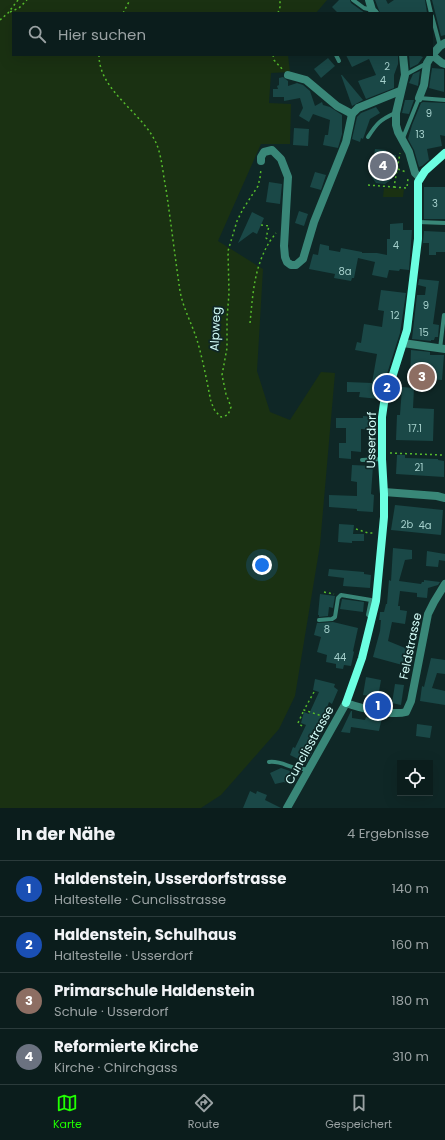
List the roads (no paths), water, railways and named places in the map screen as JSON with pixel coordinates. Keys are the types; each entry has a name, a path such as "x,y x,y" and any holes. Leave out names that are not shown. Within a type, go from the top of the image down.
{"street":[{"path":"369,0 372,12"},
{"path":"433,54 443,44"},
{"path":"403,56 405,75 396,113 396,125 409,152 416,174 420,178 425,171 445,154"},
{"path":"419,98 424,85 427,63 431,56"},
{"path":"433,56 445,64"},
{"path":"288,75 306,80 337,106 352,114"},
{"path":"261,162 261,156 264,152 272,150 279,156 287,174 288,182 284,222 285,257 287,262 291,265 296,265 303,259 314,222 346,142 352,114 358,108 400,91"},
{"name":"Usserdorf","path":"346,703 355,681 373,618 376,601 384,517 384,456 381,428 384,403 407,330 418,240 417,189 420,178"},
{"path":"403,343 442,349"},
{"path":"384,492 437,496 445,498"},
{"name":"Feldstrasse","path":"403,713 406,712 411,700 428,614 445,584"},
{"name":"Cunclisstrasse","path":"287,808 346,703 364,708 393,713 403,713"}],"lane":[{"path":"353,0 372,12"},
{"path":"428,0 431,12"},
{"path":"433,19 443,44"},
{"path":"337,56 340,61"},
{"path":"405,75 427,63"},
{"path":"402,140 419,98 445,100"},
{"path":"368,137 376,124 384,118 396,113"},
{"path":"417,222 445,223"},
{"path":"442,349 444,315"},
{"path":"362,460 384,456"},
{"path":"319,620 332,619 335,617 340,596 371,600 368,615 373,618"},
{"path":"269,762 277,762 299,769 310,768"}],"place":[{"name":"Reformierte Kirche","path":"383,166"},
{"name":"Primarschule Haldenstein","path":"422,377"},
{"name":"Haldenstein, Schulhaus","path":"387,388"},
{"name":"Haldenstein, Usserdorfstrasse","path":"378,706"}]}
